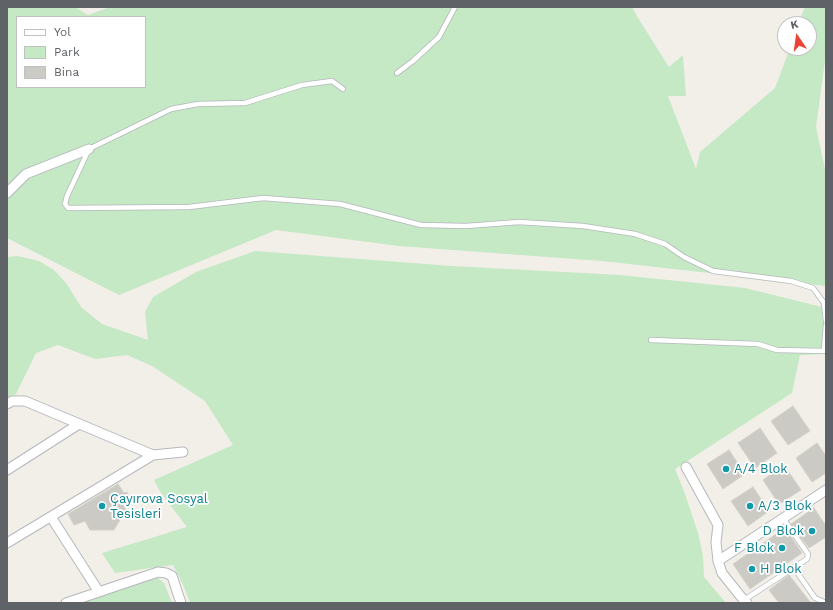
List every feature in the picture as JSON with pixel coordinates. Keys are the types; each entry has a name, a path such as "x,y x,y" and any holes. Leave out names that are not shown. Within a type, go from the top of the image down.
{"street":[{"path":"7,193 26,174 89,148"},
{"path":"7,404 12,401 24,401 153,455"},
{"path":"7,470 79,424"},
{"path":"7,543 153,455 183,452"},
{"path":"686,466 718,525 716,542 718,561 722,573 746,602"},
{"path":"718,561 826,490"},
{"path":"51,517 99,592"},
{"path":"66,603 158,572 166,573 172,576 181,603"}],"lane":[{"path":"397,73 413,61 439,37 455,7"},
{"path":"343,89 332,81 302,85 245,103 198,104 171,109 89,148 67,196 65,204 68,208 189,207 263,198 340,204 421,225 466,226 519,222 583,226 635,234 665,244 684,257 713,271 791,281 813,288 824,304 826,320"},
{"path":"651,340 758,344 778,350 825,351 826,325"},
{"path":"746,602 807,559 808,554 783,518"},
{"path":"794,568 815,598 826,603"}],"green space":[{"path":"7,7 75,7 88,15 110,7 632,7 669,67 683,55 686,96 668,96 696,169 700,152 775,88 787,56 817,56 817,16 801,16 805,7 826,7 826,53 816,127 826,174 826,286 602,261 399,246 276,230 119,295 7,238"},
{"path":"255,251 452,266 620,275 745,288 826,308 826,354 800,355 792,393 675,469 698,533 703,556 704,577 726,603 190,603 173,565 115,573 102,553 187,527 161,493 154,480 233,445 205,401 152,366 127,355 95,359 58,345 36,353 16,394 7,398 7,257 18,256 39,261 54,270 66,283 81,307 102,324 148,340 145,312 153,297 196,272"},
{"path":"157,577 164,583 172,603 81,603"}],"building":[{"path":"793,406 810,431 788,445 771,421"},
{"path":"760,428 777,453 755,468 738,443"},
{"path":"817,443 826,456 826,473 812,482 796,458"},
{"name":"A/4 Blok","path":"729,450 745,474 723,489 707,464"},
{"path":"784,465 801,490 779,504 763,480"},
{"name":"Çayırova Sosyal Tesisleri","path":"118,484 124,493 127,492 131,499 122,503 126,510 114,530 90,530 85,521 74,525 68,514"},
{"name":"A/3 Blok","path":"753,487 769,511 748,526 731,501"},
{"name":"D Blok","path":"814,508 826,526 826,537 809,548 791,524"},
{"path":"785,528 802,553 750,589 733,564"},
{"path":"789,575 811,603 779,603 769,590"}],"place":[{"name":"A/4 Blok","path":"726,469"},
{"name":"Çayırova Sosyal Tesisleri","path":"102,506"},
{"name":"A/3 Blok","path":"750,506"},
{"name":"D Blok","path":"812,531"},
{"name":"F Blok","path":"782,548"},
{"name":"H Blok","path":"752,569"}]}
